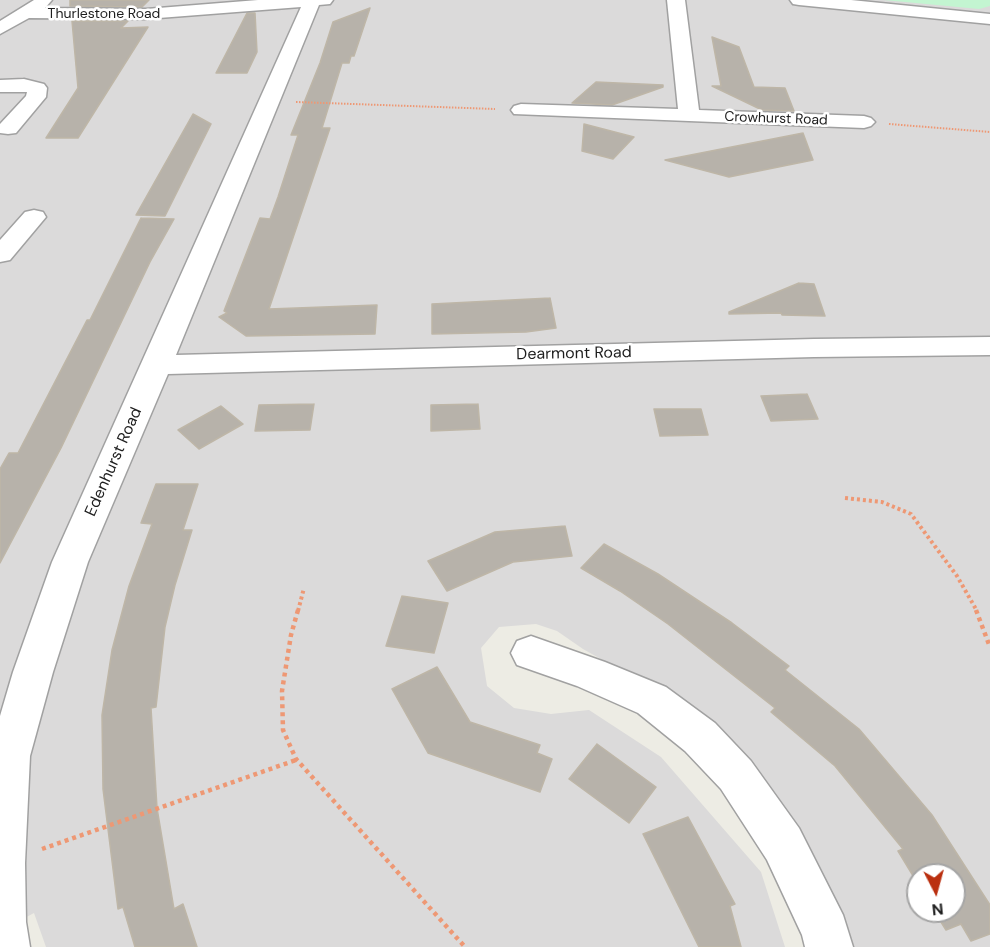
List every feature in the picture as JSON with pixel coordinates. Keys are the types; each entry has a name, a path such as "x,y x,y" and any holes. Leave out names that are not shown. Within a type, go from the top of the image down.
{"street":[{"path":"0,29 46,0"},
{"name":"Edenhurst Road","path":"6,947 2,922 2,863 9,756 33,672 70,562 313,0"},
{"name":"Thurlestone Road","path":"27,14 146,14 324,0"},
{"path":"676,0 689,116"},
{"path":"808,0 990,19"},
{"path":"0,86 24,85 37,88 36,97 8,128"},
{"name":"Crowhurst Road","path":"521,110 864,122"},
{"name":"Dearmont Road","path":"157,365 990,346"},
{"path":"531,653 652,699 699,737 736,775 783,844 825,932 829,947"}],"path":[{"path":"271,101 521,110"},
{"path":"864,122 990,132"},
{"path":"845,498 882,502 912,514 957,576 976,609 990,647"},
{"path":"303,588 291,635 282,691 283,730 296,759 465,947"},
{"path":"2,863 296,759"}],"shaded area":[{"path":"0,0 990,0 990,947 845,947 703,716 583,649 557,631 536,624 499,627 481,648 487,686 514,708 551,714 589,710 661,757 761,872 785,947 46,947 34,913 0,931"}],"green space":[{"path":"884,0 990,0 990,6 979,9"}],"building":[{"path":"70,0 149,0 142,7 70,6"},
{"path":"370,8 354,56 351,56 349,63 342,63 322,128 330,128 269,309 377,305 375,334 246,336 219,317 227,313 224,311 260,218 270,219 298,135 291,135 320,63 333,22"},
{"path":"247,13 255,13 257,52 247,73 216,73"},
{"path":"72,21 128,21 121,28 148,27 78,138 46,138 78,88"},
{"path":"712,37 739,47 754,87 785,88 794,111 762,110 712,86 721,86"},
{"path":"596,82 663,85 663,87 612,105 572,103"},
{"path":"193,114 211,124 165,216 136,215"},
{"path":"584,124 634,137 613,159 582,151"},
{"path":"803,133 813,160 729,177 665,160"},
{"path":"141,218 174,219 150,262 61,448 0,563 0,469 9,453 18,453 87,320 90,320"},
{"path":"799,283 814,284 825,316 782,315 781,313 729,314 729,312"},
{"path":"550,298 556,328 526,332 432,334 432,304"},
{"path":"807,394 818,419 771,421 761,396"},
{"path":"314,404 310,430 255,431 259,405"},
{"path":"478,404 480,429 431,431 431,405"},
{"path":"221,406 243,424 199,449 178,430"},
{"path":"654,409 701,409 708,435 660,436"},
{"path":"156,484 198,484 183,530 192,530 165,627 156,707 151,708 157,808 174,909 183,904 197,947 135,947 123,907 118,909 103,789 102,715 112,650 129,586 152,524 141,523"},
{"path":"565,526 572,556 513,562 447,591 428,561 495,532"},
{"path":"604,544 658,574 732,623 789,666 785,670 859,729 932,815 963,863 906,864 898,851 903,849 835,766 771,712 775,708 668,624 581,568"},
{"path":"402,596 448,603 434,653 386,646"},
{"path":"437,667 470,722 540,745 537,753 552,759 540,792 428,753 392,689"},
{"path":"597,744 656,787 629,823 569,779"},
{"path":"688,817 735,904 730,906 741,947 699,947 643,834"},
{"path":"966,868 990,905 990,934 971,941 961,924 946,930 942,923 966,923"}]}
